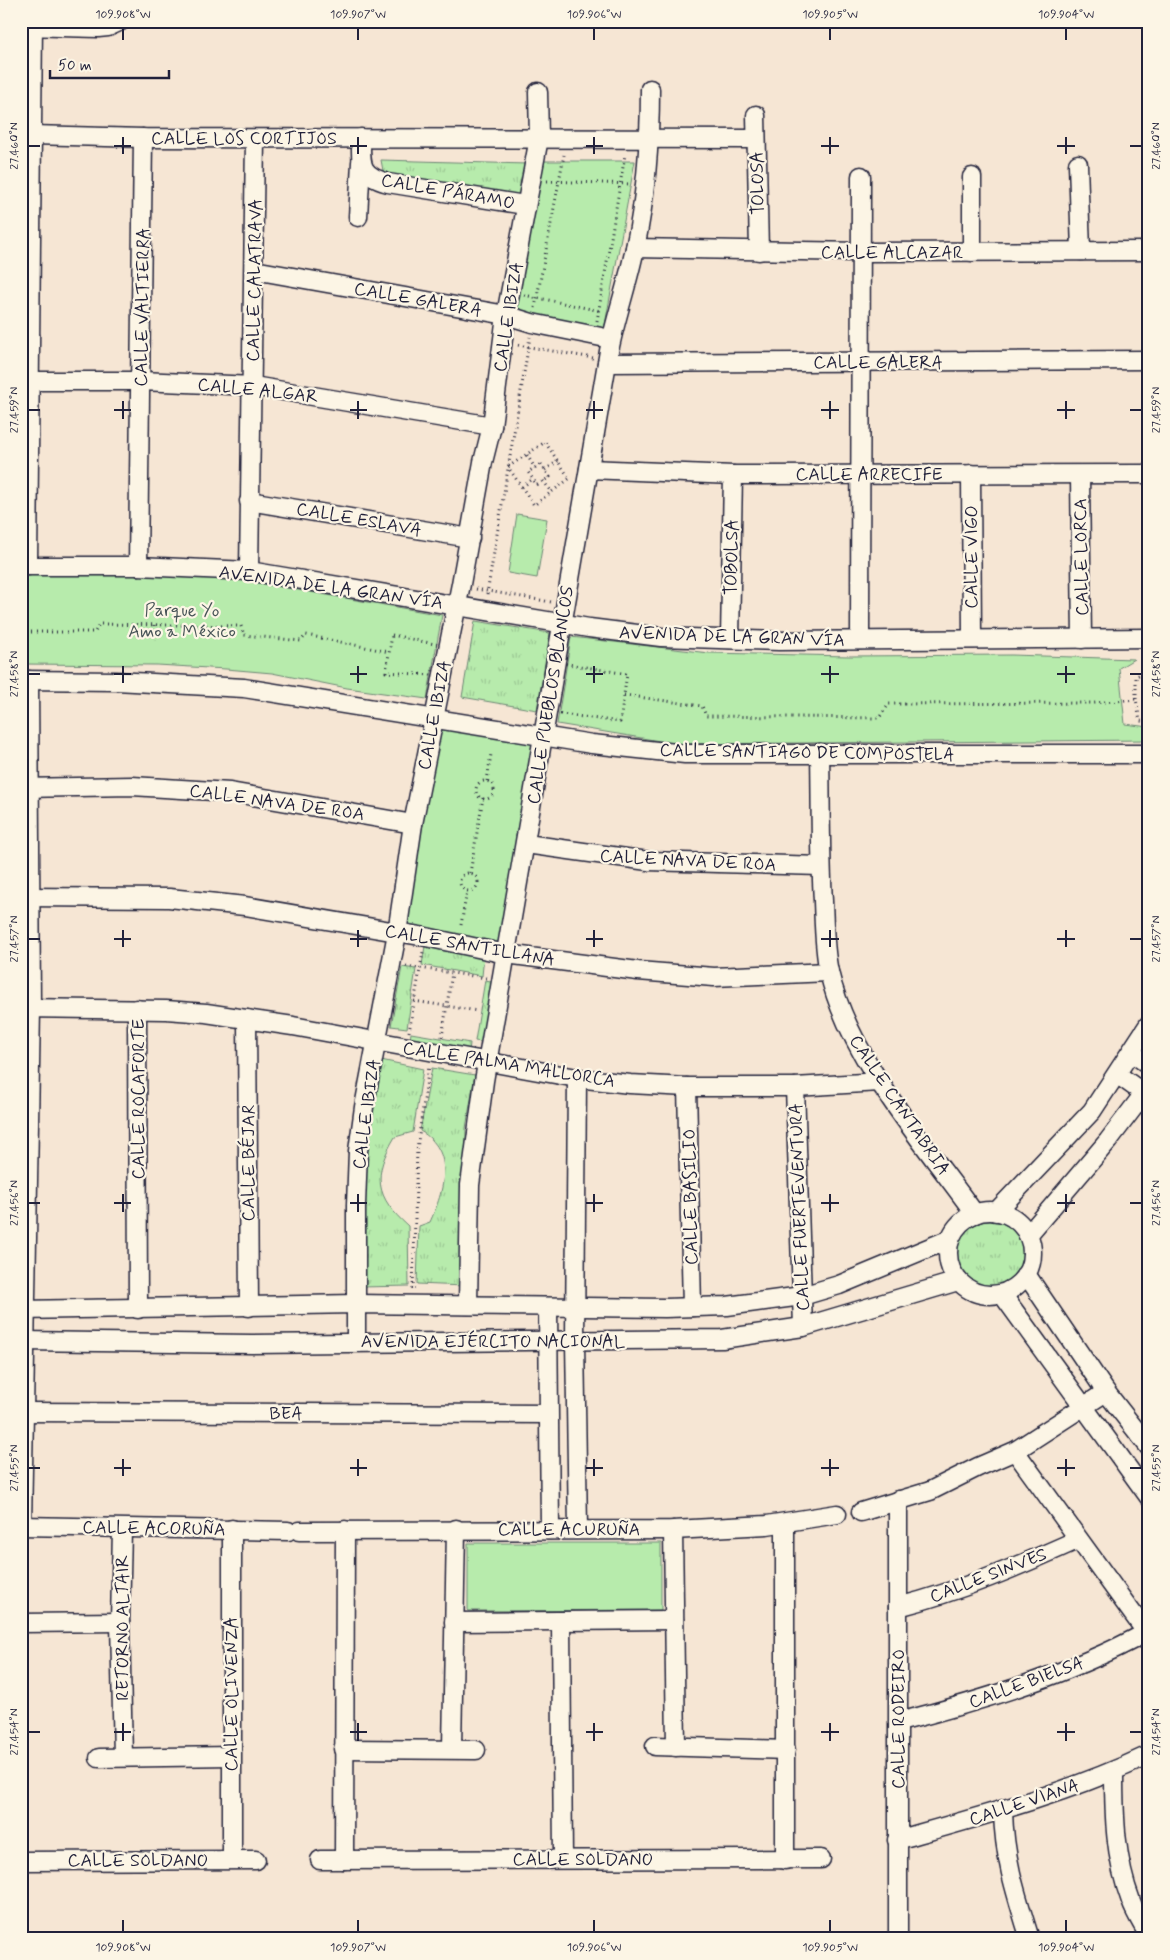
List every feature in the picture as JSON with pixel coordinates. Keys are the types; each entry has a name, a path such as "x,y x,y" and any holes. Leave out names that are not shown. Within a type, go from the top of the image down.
{"street":[{"path":"25,566 26,381 32,136 29,24 108,27 121,21"},
{"name":"CALLE PUEBLOS BLANCOS","path":"468,1305 472,1157 487,1060 526,844 561,624 589,469 606,347 635,248 650,140 650,89"},
{"name":"CALLE IBIZA","path":"356,1341 358,1151 397,933 413,824 457,606 483,462 492,426 506,315 525,204 539,138 538,92"},
{"name":"TOLOSA","path":"756,115 759,251"},
{"name":"CALLE LOS CORTIJOS","path":"32,136 255,139 539,138 627,141 756,140"},
{"name":"CALLE VALTIERRA","path":"138,566 143,138"},
{"path":"358,217 361,138"},
{"name":"CALLE CALATRAVA","path":"249,572 255,139"},
{"name":"CALLE PÁRAMO","path":"361,162 366,173 371,177 388,182 525,204"},
{"path":"1078,164 1081,251"},
{"path":"860,640 861,176"},
{"path":"972,177 972,252"},
{"name":"CALLE ALCAZAR","path":"635,248 862,252 1149,251"},
{"name":"CALLE GALERA","path":"254,270 506,315 606,347 860,362 1149,360"},
{"name":"CALLE ALGAR","path":"26,381 141,381 252,386 492,426"},
{"name":"CALLE ARRECIFE","path":"589,469 733,475 971,474 1080,476 1149,474"},
{"name":"CALLE VIGO","path":"971,474 972,639"},
{"name":"TOBOLSA","path":"730,639 733,475"},
{"name":"CALLE LORCA","path":"1080,476 1082,639"},
{"name":"CALLE ESLAVA","path":"249,501 470,538"},
{"name":"AVENIDA DE LA GRAN VÍA","path":"25,566 138,566 249,572 561,624 646,635 730,639 860,640 1149,638"},
{"path":"22,1526 26,1008 25,680"},
{"name":"CALLE SANTIAGO DE COMPOSTELA","path":"25,680 116,681 244,688 543,736 638,750 685,754 1149,754"},
{"name":"CALLE CANTABRIA","path":"820,753 821,866 825,939 829,972 847,1023 865,1059 975,1214"},
{"name":"CALLE NAVA DE ROA","path":"25,788 132,786 230,792 413,824"},
{"name":"CALLE NAVA DE ROA","path":"526,844 648,861 821,866"},
{"name":"CALLE SANTILLANA","path":"26,897 169,898 207,902 264,909 426,937 506,954 638,971 688,975 770,976 829,972"},
{"name":"CALLE PALMA MALLORCA","path":"26,1008 137,1009 206,1013 407,1047 437,1044 487,1060 577,1078 687,1087 795,1087 880,1082"},
{"name":"CALLE ROCAFORTE","path":"137,1009 138,1309"},
{"name":"CALLE BÉJAR","path":"247,1019 249,1306"},
{"path":"996,1212 1092,1111 1118,1075 1149,1024"},
{"path":"1132,1053 1149,1065"},
{"path":"1028,1235 1147,1093 1118,1075"},
{"path":"577,1078 575,1341 578,1529"},
{"name":"CALLE BASILIO","path":"687,1087 692,1307"},
{"name":"CALLE FUERTEVENTURA","path":"795,1087 803,1327"},
{"path":"996,1212 1015,1219 1028,1235 1032,1248 1031,1262 1026,1274 1012,1289 1002,1294 983,1295 974,1292 958,1281 948,1260 950,1238 960,1224 975,1214 996,1212"},
{"name":"AVENIDA EJÉRCITO NACIONAL","path":"23,1310 355,1304 692,1307 754,1303 802,1296 839,1284 950,1238"},
{"path":"1026,1274 1106,1392 1149,1447"},
{"name":"AVENIDA EJÉRCITO NACIONAL","path":"23,1341 251,1344 356,1341 722,1339 803,1327 958,1281"},
{"path":"1002,1294 1149,1497"},
{"path":"548,1306 550,1530"},
{"path":"860,1512 930,1491 1015,1451 1106,1392"},
{"name":"BEA","path":"24,1412 548,1414"},
{"path":"1015,1451 1077,1540 1148,1631"},
{"name":"CALLE RODEIRO","path":"898,1500 898,1939"},
{"name":"CALLE ACURUÑA","path":"293,1531 456,1529 673,1530 785,1523 837,1514"},
{"path":"785,1523 785,1860"},
{"name":"CALLE ACORUÑA","path":"22,1526 293,1531"},
{"name":"RETORNO ALTAIR","path":"122,1529 120,1622 123,1757"},
{"name":"CALLE OLIVENZA","path":"232,1529 232,1859"},
{"path":"452,1748 456,1529"},
{"path":"344,1860 345,1530"},
{"path":"673,1530 676,1747"},
{"name":"CALLE SINVES","path":"898,1607 961,1589 1077,1540"},
{"path":"454,1622 674,1620"},
{"path":"21,1623 120,1622"},
{"path":"562,1622 563,1859"},
{"name":"CALLE BIELSA","path":"899,1722 989,1698 1026,1685 1148,1631"},
{"path":"655,1746 786,1750"},
{"path":"343,1749 452,1748 476,1750"},
{"path":"99,1758 231,1756"},
{"name":"CALLE VIANA","path":"897,1840 1003,1811 1114,1772 1149,1756"},
{"path":"1114,1772 1116,1841 1120,1868 1131,1902 1149,1936"},
{"path":"1003,1811 1004,1842 1008,1870 1030,1939"},
{"name":"CALLE SOLDANO","path":"320,1860 821,1859"},
{"name":"CALLE SOLDANO","path":"21,1861 256,1860"}],"path":[{"path":"483,610 488,592 536,299 557,182 567,139"},
{"path":"503,342 590,359 606,347 599,311 622,183 627,141"},
{"path":"532,178 557,182 644,185"},
{"path":"510,291 536,299 616,314"},
{"path":"545,442 569,479 534,505 508,466 545,442"},
{"path":"527,455 535,468"},
{"path":"545,470 558,461"},
{"path":"541,464 545,470 550,477 537,485 528,472 541,464"},
{"path":"522,487 533,479"},
{"path":"543,481 552,492"},
{"path":"461,584 488,592 565,605"},
{"path":"21,632 95,632 99,624 241,626 244,635 301,641 306,635 389,652"},
{"path":"154,625 155,640"},
{"path":"392,635 444,646 431,675 386,672 389,652 392,635"},
{"path":"556,662 627,674 620,722 547,712 556,662"},
{"path":"1149,671 1136,676 1136,699 1140,721 1149,722"},
{"path":"624,696 702,706 706,716 879,718 889,704 1095,703 1136,699"},
{"path":"487,781 491,754"},
{"path":"487,781 493,787 493,792 490,797 483,798 478,795 476,789 479,784 487,781"},
{"path":"470,873 483,798"},
{"path":"470,873 475,877 477,884 474,889 467,891 461,887 460,881 465,874 470,873"},
{"path":"461,925 467,891"},
{"path":"407,1047 426,937"},
{"path":"390,965 420,967 501,980"},
{"path":"412,1304 417,1149 437,1044 447,1006 452,973"},
{"path":"414,1001 478,1012"}],"green space":[{"path":"381,160 527,164 521,199 384,176"},
{"path":"538,161 635,161 604,330 509,311"},
{"path":"517,514 547,519 537,578 508,573"},
{"name":"Parque Yo Amo a México","path":"21,575 189,575 247,581 442,615 427,699 347,688 272,673 226,669 157,665 21,664"},
{"path":"475,621 550,633 537,710 462,697"},
{"path":"571,637 709,653 849,656 1012,655 1134,659 1119,668 1125,724 1149,727 1149,740 678,744 557,724"},
{"path":"440,721 535,737 501,945 405,930"},
{"path":"425,946 484,956 482,976 422,965"},
{"path":"402,967 416,969 407,1028 391,1026"},
{"path":"485,980 504,983 493,1044 475,1041"},
{"path":"411,1033 470,1043 468,1063 408,1053"},
{"path":"381,1060 423,1069 413,1132 395,1137 380,1174 383,1195 397,1215 408,1226 409,1286 361,1287 363,1164"},
{"path":"432,1068 475,1075 466,1128 464,1286 417,1284 419,1226 430,1222 439,1198 444,1172 443,1160 439,1149 431,1139 420,1131"},
{"path":"997,1221 1009,1227 1018,1236 1024,1248 1022,1268 1014,1279 997,1289 983,1289 966,1279 958,1268 956,1248 966,1231 977,1223"},
{"path":"468,1543 661,1543 661,1610 468,1611"}]}
